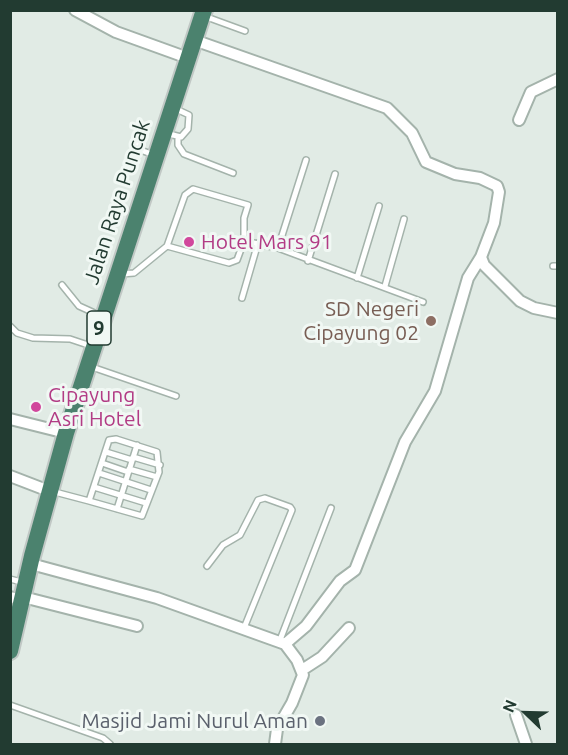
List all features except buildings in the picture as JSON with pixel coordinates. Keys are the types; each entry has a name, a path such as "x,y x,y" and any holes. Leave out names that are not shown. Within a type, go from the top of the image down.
{"highway":[{"name":"Jalan Raya Puncak","path":"11,645 18,591 31,564 66,433 155,155 171,135 172,108 203,13"}],"street":[{"path":"75,10 116,32 188,58"},
{"path":"194,40 387,108 412,133 426,162 455,174 480,178 497,186 499,192 494,223 481,257 468,278 435,391 405,442 355,570 340,581 306,626 282,642"},
{"path":"519,120 531,92 558,79"},
{"path":"481,257 487,270 515,297 534,308 558,313"},
{"path":"10,419 66,433"},
{"path":"10,476 49,491"},
{"path":"31,564 157,598 282,642 302,670 303,675 292,704 277,729 275,744"},
{"path":"18,591 137,626"},
{"path":"302,670 322,657 349,628"},
{"path":"516,715 526,744"}],"lane":[{"path":"203,13 245,31"},
{"path":"142,128 135,148 155,155"},
{"path":"171,135 184,154 233,173"},
{"path":"278,248 306,159"},
{"path":"308,261 335,174"},
{"path":"117,273 129,275 134,273 167,246 185,195 193,189 248,205 244,218 244,241 237,260 229,263 198,257 167,246"},
{"path":"357,278 379,206"},
{"path":"385,286 404,219"},
{"path":"244,241 278,248 423,302"},
{"path":"242,298 258,243"},
{"path":"62,285 79,306 103,316"},
{"path":"10,326 17,333 33,338 70,339 93,347"},
{"path":"87,365 176,396"},
{"path":"49,491 141,516 160,465 156,450 112,439 89,501"},
{"path":"117,509 137,445"},
{"path":"106,452 160,465"},
{"path":"102,463 157,477"},
{"path":"99,473 151,490"},
{"path":"94,487 146,503"},
{"path":"207,566 223,544 240,535 258,500 265,498 290,507 292,510 244,628"},
{"path":"282,642 331,508"},
{"path":"10,705 103,738 110,744"}],"place":[{"name":"Hotel Mars 91","path":"189,242"},
{"name":"SD Negeri Cipayung 02","path":"431,321"},
{"name":"Cipayung Asri Hotel","path":"36,407"},
{"name":"Masjid Jami Nurul Aman","path":"320,721"}]}
